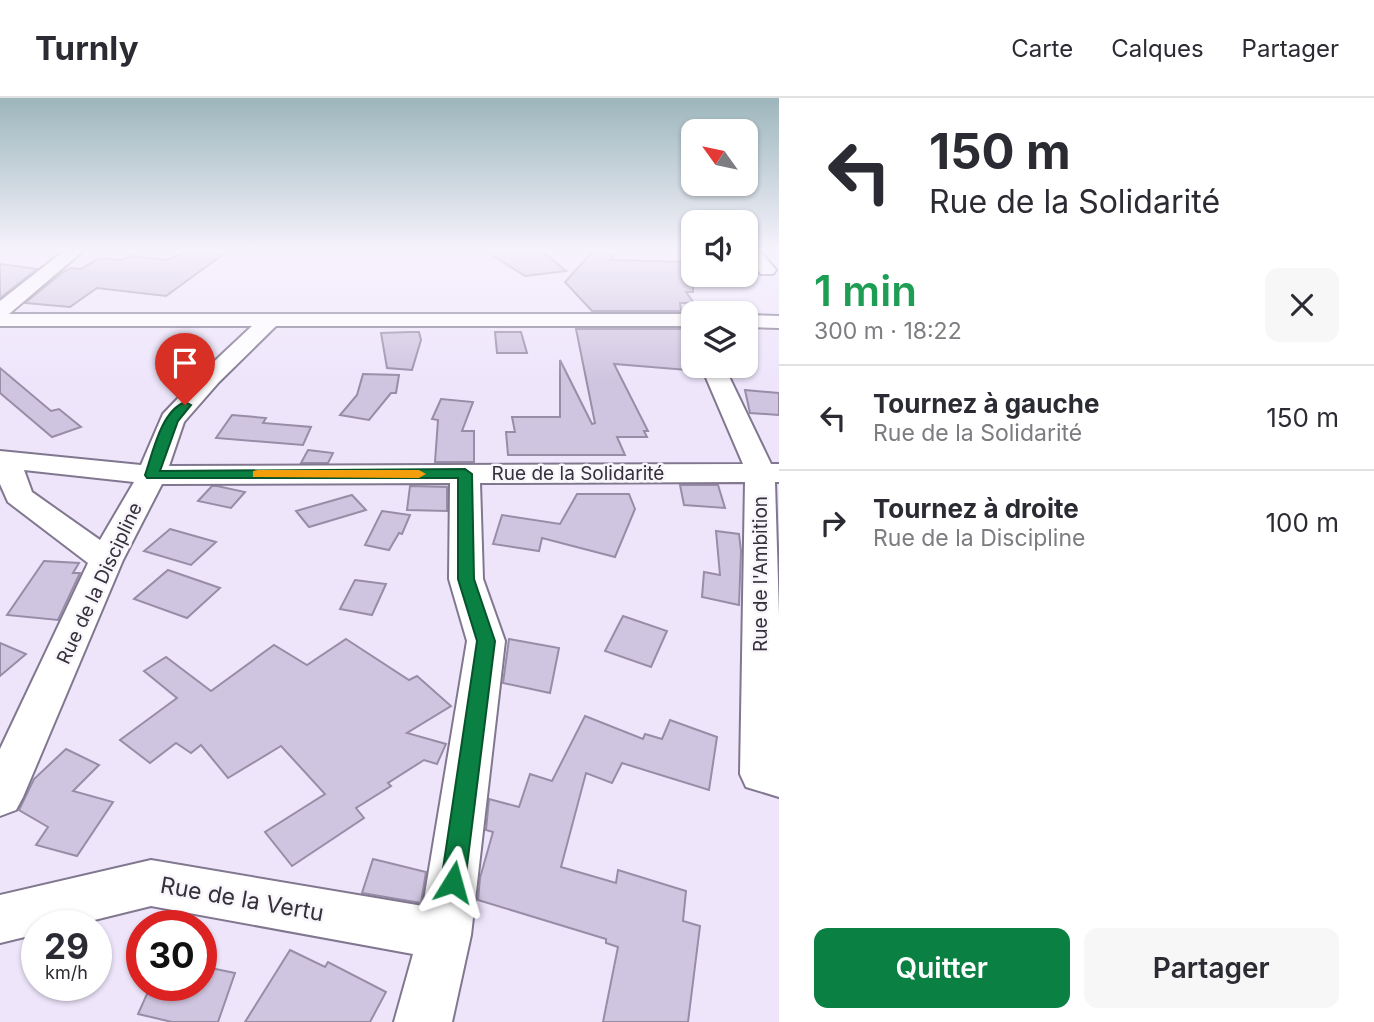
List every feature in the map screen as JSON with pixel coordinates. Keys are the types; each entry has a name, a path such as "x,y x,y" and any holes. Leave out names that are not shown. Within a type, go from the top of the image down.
{"street":[{"path":"0,312 23,293"},
{"path":"0,320 681,320"},
{"name":"Rue de la Discipline","path":"0,797 106,560 152,475 172,420 211,377 271,320"},
{"path":"758,321 779,322"},
{"name":"Rue de l'Ambition","path":"719,378 769,473 762,774 779,779"},
{"path":"3,460 19,496 106,560"},
{"name":"Rue de la Solidarité","path":"3,460 152,475 769,473"},
{"path":"423,1022 445,935 486,641 466,579 465,474"},
{"name":"Rue de la Vertu","path":"0,919 151,883 445,935"}],"building":[{"path":"37,293 90,293 70,307 25,303"},
{"path":"141,293 170,293 166,296"},
{"path":"575,293 687,293 693,301 681,301 681,311 592,311"},
{"path":"576,329 681,329 681,370 614,364 648,431 644,431 647,437 617,437 625,455 508,455 506,432 515,432 512,417 560,417 560,360 592,424 595,423"},
{"path":"419,332 421,340 412,370 387,368 381,333"},
{"path":"495,332 521,332 527,353 497,353"},
{"path":"0,368 51,411 59,409 81,427 52,437 0,393"},
{"path":"363,374 399,375 396,393 391,393 369,420 340,415 357,395"},
{"path":"745,390 779,393 779,415 750,413"},
{"path":"441,399 473,402 462,431 474,431 474,462 435,462 438,420 432,419"},
{"path":"232,415 266,418 263,423 311,427 303,445 216,438"},
{"path":"308,450 333,453 328,463 301,463"},
{"path":"680,485 718,485 725,508 684,505"},
{"path":"212,486 245,492 231,508 198,501"},
{"path":"410,486 447,487 447,511 407,510"},
{"path":"577,494 629,494 635,509 615,557 542,538 539,551 493,544 502,515 560,524"},
{"path":"352,495 366,510 309,527 296,511"},
{"path":"382,511 410,515 402,534 399,533 389,550 365,545"},
{"path":"170,529 216,542 191,565 144,551"},
{"path":"716,531 739,534 739,605 702,597 704,572 720,575"},
{"path":"44,561 79,563 73,573 80,573 58,620 7,615"},
{"path":"168,570 220,588 187,618 134,599"},
{"path":"355,580 386,584 372,615 340,609"},
{"path":"623,616 667,631 651,667 605,651"},
{"path":"346,639 409,680 417,676 451,706 407,733 446,744 437,764 424,760 388,783 391,786 356,808 364,818 292,866 265,832 325,794 281,746 228,778 201,745 191,753 176,743 150,763 120,740 177,698 144,671 166,657 211,691 274,645 307,665"},
{"path":"509,639 559,648 550,693 503,683"},
{"path":"0,643 26,654 0,676"},
{"path":"585,716 643,739 645,734 662,739 670,720 717,737 709,790 622,763 612,783 586,773 561,867 616,883 618,870 686,891 683,921 700,926 688,1022 603,1022 618,947 606,943 606,939 478,900 480,878 493,832 486,830 489,799 519,807 530,774 552,781"},
{"path":"66,749 99,765 73,791 113,802 77,856 36,845 48,827 19,810 34,779"},
{"path":"373,859 426,872 421,903 362,893"},
{"path":"290,950 325,967 328,962 386,992 370,1022 245,1022"},
{"path":"217,969 235,973 218,1022 172,1022 138,1014 144,1001 217,1001"}],"slow traffic":[{"path":"258,474 419,474"}],"route":[{"path":"185,405 172,420 152,475 465,474 466,579 486,641 453,882"}]}
